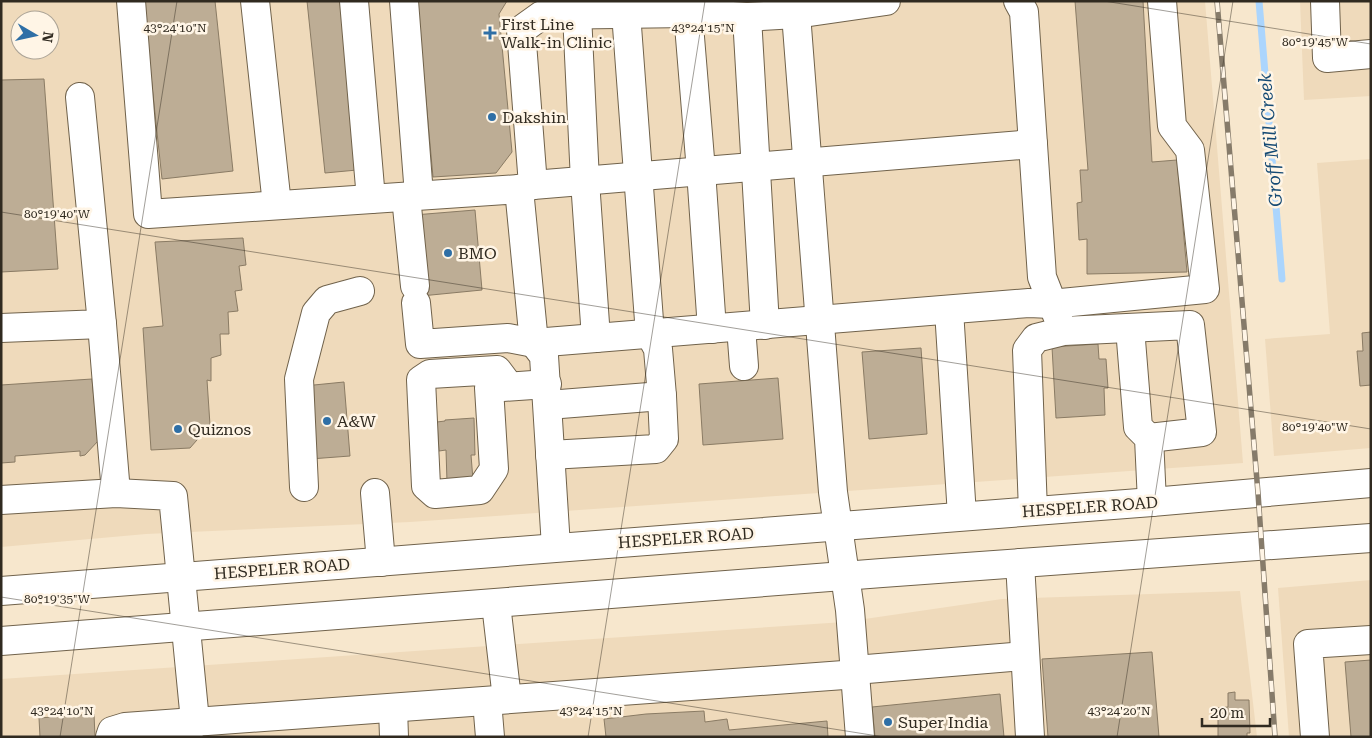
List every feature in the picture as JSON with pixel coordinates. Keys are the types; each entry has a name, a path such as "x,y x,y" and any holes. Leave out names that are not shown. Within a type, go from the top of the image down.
{"main road":[{"path":"131,1 148,214 413,196 808,161 1033,144"},
{"path":"255,1 277,205"},
{"path":"354,1 371,199"},
{"path":"404,1 413,196 415,294 420,344 508,338 534,343 1029,303 1051,304 1205,289 1190,150 1172,126 1162,1"},
{"path":"556,548 548,394 544,356 534,343 526,187 521,30 542,15 688,13 747,17 796,14 886,1"},
{"path":"1018,1 1024,12 1042,278 1051,304 1064,331"},
{"path":"1325,1 1327,58 1371,54"},
{"path":"550,455 656,449 664,440 658,349 650,334 626,13"},
{"path":"688,13 712,329"},
{"path":"577,14 585,181 596,338"},
{"path":"796,14 833,492 850,610 860,737"},
{"path":"744,366 753,326 756,166 747,17"},
{"path":"80,97 116,493"},
{"path":"304,487 300,379 316,312 327,300 360,291"},
{"path":"949,310 962,516"},
{"path":"1,328 102,324"},
{"path":"1033,511 1027,350 1036,338 1064,331 1190,325 1202,432 1149,438"},
{"path":"1130,328 1138,427 1149,438 1152,502"},
{"path":"509,386 498,370 430,374 421,380 426,486 435,494 480,490 494,469 489,388 509,386 548,394 662,396"},
{"name":"HESPELER ROAD","path":"1,591 1152,502 1371,483"},
{"path":"1,500 116,493 173,496 197,732"},
{"path":"375,493 381,562"},
{"path":"1,641 1371,538"},
{"path":"1020,563 1030,737"},
{"path":"490,737 497,700 496,604"},
{"path":"1315,737 1308,644 1371,640"},
{"path":"117,732 197,732 393,708 844,675 855,670 1024,656"},
{"path":"393,708 394,737"}],"shaded area":[{"path":"1,1 1205,1 1243,463 410,522 146,534 1,547"},
{"path":"1300,1 1371,1 1371,96 1304,100"},
{"path":"1371,159 1371,448 1274,456 1265,339 1330,334 1317,163"},
{"path":"1371,580 1371,737 1289,737 1278,588"},
{"path":"1240,591 1257,737 1,737 1,679 844,622 1002,599"}],"building":[{"path":"143,1 215,1 233,171 162,179"},
{"path":"307,1 340,1 357,170 325,173"},
{"path":"417,1 507,1 499,14 512,152 496,173 433,177"},
{"path":"1075,1 1143,1 1152,162 1177,160 1187,272 1087,274 1087,239 1079,240 1077,203 1082,202 1080,170 1088,170"},
{"path":"44,79 58,269 1,272 1,80"},
{"name":"BMO","path":"475,210 482,290 421,296 414,215"},
{"path":"243,238 246,265 239,266 242,290 235,291 238,311 228,312 229,334 220,334 221,355 211,358 211,381 207,380 210,425 190,448 151,450 143,328 163,326 155,242"},
{"path":"1371,332 1371,385 1360,386 1357,351 1363,351 1362,333"},
{"path":"1098,344 1099,359 1106,359 1108,388 1104,388 1105,415 1056,418 1052,347"},
{"path":"921,348 927,434 869,439 862,352"},
{"path":"778,378 783,439 703,445 699,384"},
{"path":"92,379 98,441 85,455 80,456 80,451 15,456 15,462 1,463 1,385"},
{"name":"A&W","path":"344,382 350,456 310,459 304,386"},
{"path":"474,418 475,455 471,455 473,480 447,482 446,450 439,451 437,422"},
{"path":"1152,652 1159,737 1048,737 1042,659"},
{"path":"1371,660 1371,737 1351,737 1345,662"},
{"path":"1235,692 1235,700 1249,700 1250,733 1247,733 1247,737 1218,737 1218,708 1228,707 1228,693"},
{"path":"1000,694 1004,737 875,737 872,707"},
{"path":"704,711 705,722 727,719 729,730 827,721 828,737 606,737 604,719 646,714"},
{"path":"94,714 95,737 40,737 39,718"}],"waterway":[{"name":"Groff Mill Creek","path":"1259,1 1282,279"}],"railway":[{"path":"1217,1 1258,493 1275,737"}],"place":[{"name":"First Line Walk-in Clinic","path":"490,33"},
{"name":"Dakshin","path":"492,117"},
{"name":"BMO","path":"448,253"},
{"name":"A&W","path":"327,421"},
{"name":"Quiznos","path":"178,429"},
{"name":"Super India","path":"888,722"}]}
